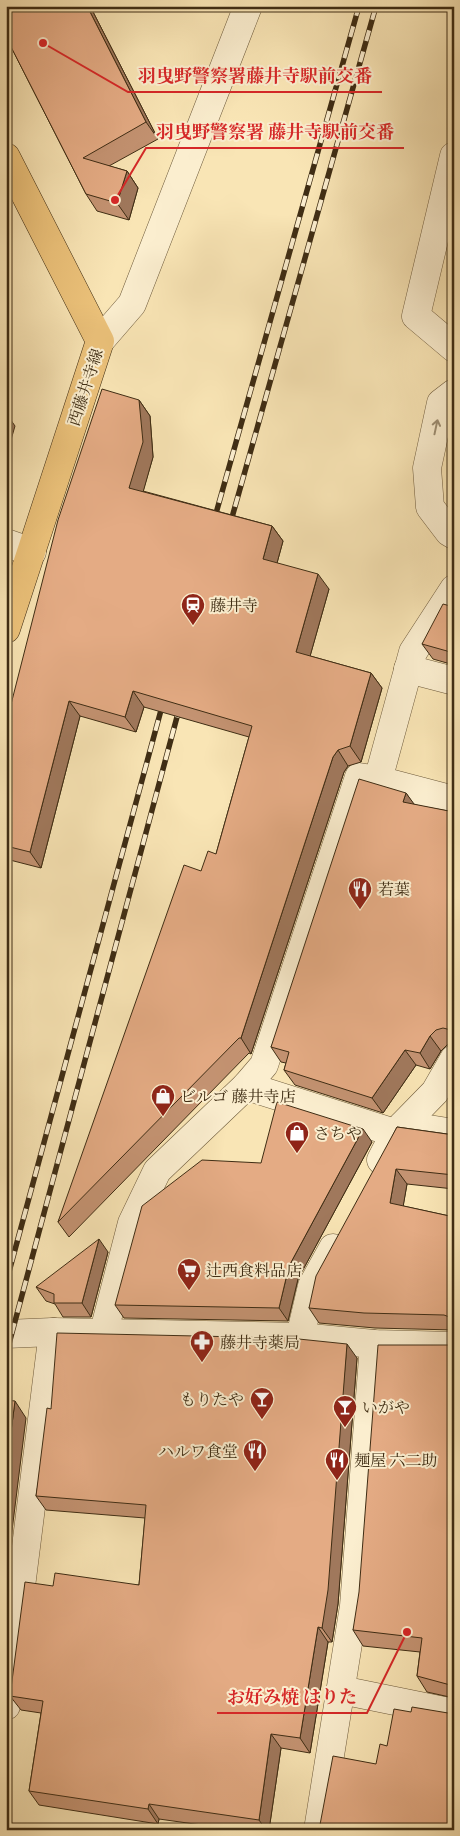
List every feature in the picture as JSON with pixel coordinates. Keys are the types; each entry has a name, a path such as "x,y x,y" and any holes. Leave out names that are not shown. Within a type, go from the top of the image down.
{"main road":[{"name":"西藤井寺線","path":"6,157 100,341 6,629"}],"street":[{"path":"100,341 132,304 248,6"},
{"path":"454,156 416,316 454,348"},
{"path":"454,393 441,403 428,468 430,506 449,532 454,535"},
{"path":"6,543 32,552"},
{"path":"378,780 413,652 454,589"},
{"path":"408,669 454,682"},
{"path":"103,1335 132,1223 157,1171 246,1086 264,1064 359,777 378,780 454,800"},
{"path":"368,1184 399,1129 435,1092 454,1059"},
{"path":"246,1086 399,1129 454,1133"},
{"path":"300,1337 312,1286 344,1227"},
{"path":"6,1706 58,1332"},
{"path":"6,1334 58,1332 103,1335 300,1337 374,1344 454,1346"},
{"path":"318,1830 354,1606 374,1344"},
{"path":"341,1690 454,1712"}],"building":[{"path":"6,6 87,6 146,122 83,158 127,171 117,203 86,194 6,37"},
{"path":"102,389 139,400 143,442 129,488 272,526 263,559 318,574 296,652 371,673 350,746 338,750 333,757 241,1038 58,1222 184,865 201,871 208,851 216,854 252,726 133,691 125,717 69,701 30,852 6,846 6,724 58,520"},
{"path":"443,604 454,607 454,656 447,651 422,644"},
{"path":"359,779 406,793 403,802 454,812 454,1033 443,1028 436,1030 420,1053 405,1050 372,1098 284,1070 289,1052 271,1047"},
{"path":"277,1102 363,1129 289,1266 279,1308 115,1305 142,1206 202,1160 261,1163"},
{"path":"397,1127 454,1135 454,1175 396,1169 390,1203 454,1217 454,1320 444,1315 364,1313 309,1308 316,1276"},
{"path":"99,1239 82,1303 54,1303 54,1294 36,1287"},
{"path":"57,1333 289,1338 347,1344 328,1590 322,1628 318,1627 300,1738 271,1734 259,1820 149,1804 148,1809 29,1791 43,1701 10,1696 25,1582 53,1586 55,1573 139,1585 146,1505 36,1496 47,1408 51,1409"},
{"path":"454,1341 454,1686 417,1676 422,1638 353,1630 359,1592 378,1345 450,1345"},
{"path":"6,1400 15,1401 6,1470"},
{"path":"412,1707 448,1713 454,1709 454,1830 319,1830 333,1756 376,1764 380,1744 387,1746 394,1709 411,1712"}],"railway":[{"path":"213,524 359,6"},
{"path":"229,528 376,6"},
{"path":"6,1283 164,699"},
{"path":"6,1355 181,702"}],"place":[{"name":"羽曳野警察署藤井寺駅前交番","path":"43,43"},
{"name":"羽曳野警察署 藤井寺駅前交番","path":"115,200"},
{"name":"藤井寺","path":"193,626"},
{"name":"若葉","path":"360,910"},
{"name":"ビルゴ 藤井寺店","path":"163,1117"},
{"name":"さちや","path":"297,1154"},
{"name":"辻西食料品店","path":"189,1291"},
{"name":"藤井寺薬局","path":"202,1363"},
{"name":"もりたや","path":"262,1420"},
{"name":"いがや","path":"345,1428"},
{"name":"ハルワ食堂","path":"255,1472"},
{"name":"麺屋 六二助","path":"337,1481"},
{"name":"お好み焼 はりた","path":"407,1632"}]}
